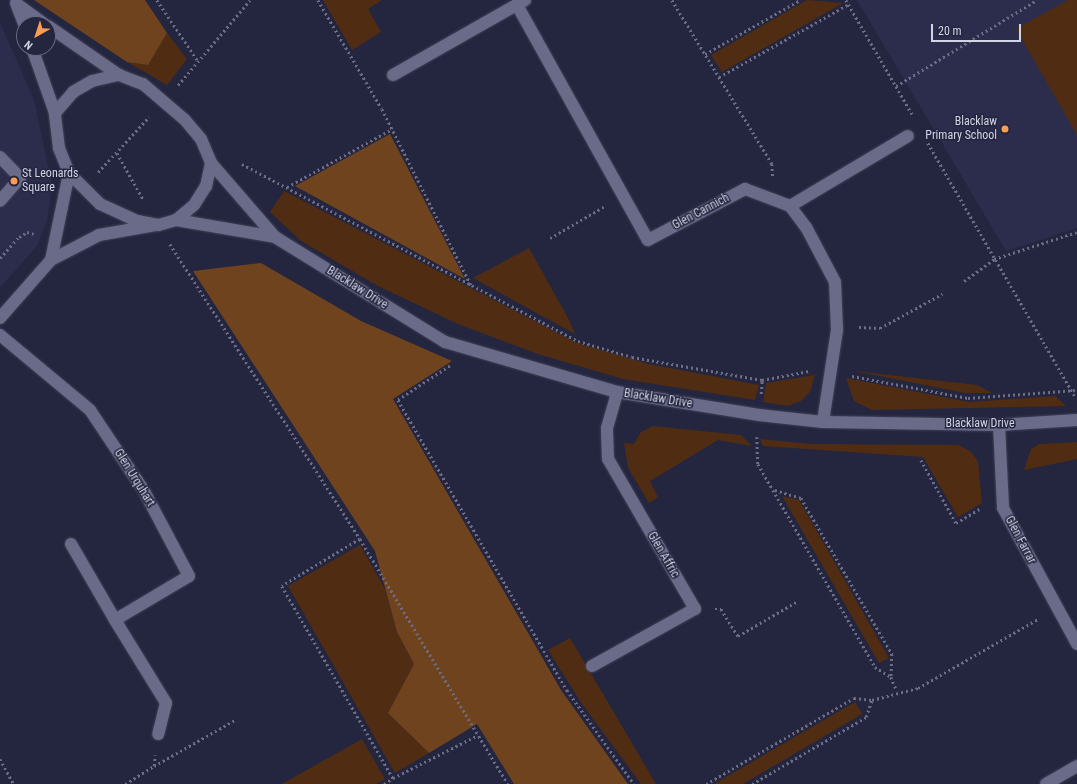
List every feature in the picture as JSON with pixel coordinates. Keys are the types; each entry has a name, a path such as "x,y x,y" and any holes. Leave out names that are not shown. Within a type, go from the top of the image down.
{"street":[{"path":"16,2 21,16"},
{"path":"16,2 35,16"},
{"name":"Glen Cannich","path":"393,75 521,3 648,240 744,189 790,206"},
{"path":"56,32 119,75"},
{"path":"35,56 55,113 60,148 69,173 100,204 137,221 158,225"},
{"path":"55,113 73,92 92,81 119,75"},
{"name":"Blacklaw Drive","path":"119,75 143,84 185,120 201,139 211,163 275,237 445,342 618,392 823,422 999,424 1077,420"},
{"path":"823,422 831,372 836,325 836,282 806,227 790,206 908,136"},
{"path":"0,157 20,178 0,201"},
{"path":"0,318 51,260 99,235 158,225 176,220 194,205 202,192 211,163"},
{"path":"51,260 69,173"},
{"name":"Blacklaw Drive","path":"176,220 275,237"},
{"name":"Glen Urquhart","path":"0,335 90,410 144,491 189,576 115,620"},
{"name":"Glen Affric","path":"618,392 607,428 608,459 694,609"},
{"name":"Glen Farrar","path":"999,424 1003,508 1077,644"},
{"path":"71,544 115,620 166,703 158,734"},
{"path":"592,666 694,609"},
{"path":"1046,784 1077,766"}],"path":[{"path":"157,0 198,61"},
{"path":"318,0 392,129 472,287"},
{"path":"672,0 772,164 775,200"},
{"path":"705,54 800,0"},
{"path":"846,0 916,121"},
{"path":"896,86 1037,0"},
{"path":"719,77 849,4"},
{"path":"287,187 392,129"},
{"path":"923,134 1077,401"},
{"path":"117,152 158,225 360,539 508,784"},
{"path":"211,163 233,159 472,287 578,340 632,357 762,380 802,371 831,372 968,398 1077,390"},
{"path":"550,238 623,195"},
{"path":"0,258 27,232 55,241"},
{"path":"964,281 994,258 1077,232"},
{"path":"836,325 880,328 942,294"},
{"path":"445,342 458,361 398,400 567,690 634,784"},
{"path":"921,460 956,523 1002,501"},
{"path":"891,677 875,667 775,490 801,498 892,654 891,677 898,692"},
{"path":"360,539 282,586 393,778"},
{"path":"694,609 721,609 738,636 798,601"},
{"path":"706,784 854,698 872,700 918,688 1057,608"},
{"path":"752,784 866,717 872,700"},
{"path":"125,784 235,720"},
{"path":"154,766 158,734"},
{"path":"384,784 478,735"},
{"path":"0,759 14,784"}],"shaded area":[{"path":"34,0 145,0 167,33 148,65 127,62"},
{"path":"323,0 382,0 368,9 381,32 352,50"},
{"path":"807,0 843,3 722,72 711,55"},
{"name":"Blacklaw Primary School","path":"857,0 1077,0 1077,228 1006,251"},
{"path":"1068,0 1077,0 1077,135 1016,29"},
{"path":"0,22 34,100 52,185 47,221 37,246 0,288"},
{"path":"167,33 187,59 167,85 127,62 148,65"},
{"path":"390,134 465,279 295,186"},
{"path":"284,191 577,343 649,364 759,385 755,400 623,379 538,354 458,324 378,286 301,241 270,212"},
{"path":"529,248 568,318 575,334 473,278"},
{"path":"261,263 361,321 452,361 393,399 561,690 628,784 514,784 477,724 429,753 388,713 414,664 397,632 375,551 193,271"},
{"path":"854,371 977,385 992,393 965,393"},
{"path":"815,375 810,392 801,401 788,406 763,402 766,383"},
{"path":"846,378 969,402 1055,396 1066,406 872,410 854,401"},
{"path":"653,426 741,435 752,446 718,440 650,481 658,497 649,503 628,468 624,443 634,444 641,432"},
{"path":"760,439 813,444 958,445 970,451 978,461 982,503 958,517 923,457 763,446"},
{"path":"1077,442 1077,459 1024,470 1031,449 1039,444"},
{"path":"782,496 799,500 889,658 879,663"},
{"path":"360,545 385,589 397,632 414,664 388,713 429,753 395,773 288,586"},
{"path":"570,638 656,784 641,784 582,704 548,650"},
{"path":"855,702 862,714 743,784 714,784"},
{"path":"362,739 385,779 376,784 282,784"}],"place":[{"name":"Blacklaw Primary School","path":"1005,129"},
{"name":"St Leonards Square","path":"14,181"}]}
